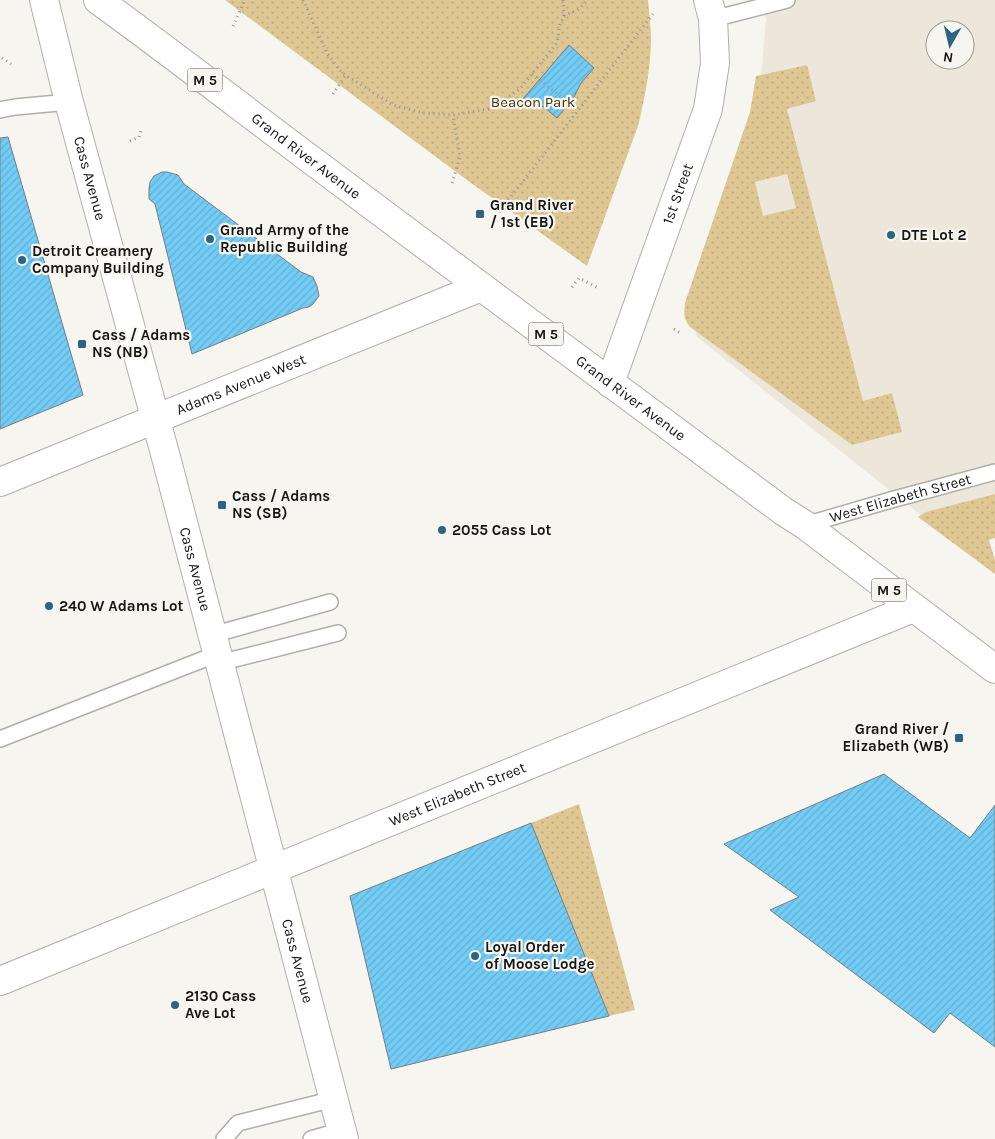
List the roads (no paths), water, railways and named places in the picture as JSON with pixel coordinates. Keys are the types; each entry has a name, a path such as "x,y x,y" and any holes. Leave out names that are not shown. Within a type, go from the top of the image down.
{"street":[{"name":"Cass Avenue","path":"44,0 343,1135"},
{"name":"Grand River Avenue","path":"98,0 610,383 783,511 805,525 995,669"},
{"name":"1st Street","path":"610,383 708,109 716,62 710,10"},
{"name":"Adams Avenue West","path":"0,482 481,286"},
{"name":"West Elizabeth Street","path":"0,981 913,608"}],"lane":[{"path":"710,10 786,0"},
{"path":"0,110 70,102"},
{"name":"West Elizabeth Street","path":"805,525 995,472"},
{"path":"0,738 216,651 330,602"},
{"path":"216,651 338,633"},
{"path":"224,1139 238,1123 334,1099"},
{"path":"311,1139 343,1135"}],"place":[{"name":"Grand River / 1st (EB)","path":"480,214"},
{"name":"DTE Lot 2","path":"891,235"},
{"name":"Grand Army of the Republic Building","path":"210,239"},
{"name":"Detroit Creamery Company Building","path":"22,260"},
{"name":"Cass / Adams NS (NB)","path":"82,344"},
{"name":"Cass / Adams NS (SB)","path":"222,505"},
{"name":"2055 Cass Lot","path":"442,530"},
{"name":"240 W Adams Lot","path":"49,606"},
{"name":"Grand River / Elizabeth (WB)","path":"959,738"},
{"name":"Loyal Order of Moose Lodge","path":"475,956"},
{"name":"2130 Cass Ave Lot","path":"175,1005"}],"park label":[{"name":"Beacon Park","path":"533,102"}]}
